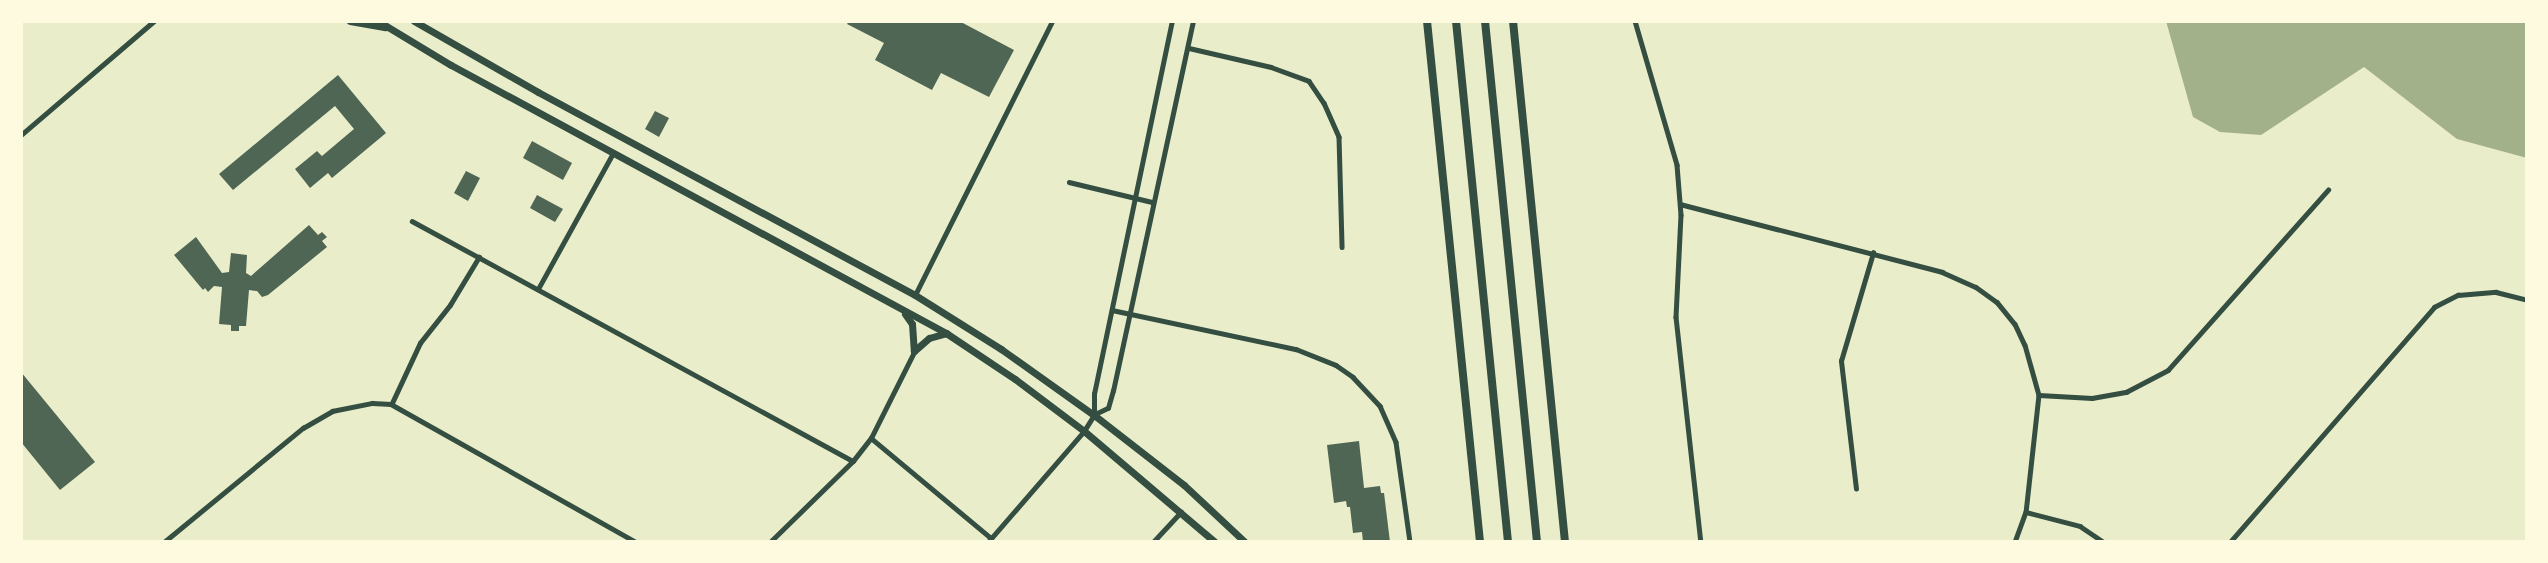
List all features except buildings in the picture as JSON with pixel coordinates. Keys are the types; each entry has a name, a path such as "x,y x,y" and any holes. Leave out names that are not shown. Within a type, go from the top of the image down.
{"highway":[{"path":"350,21 389,28"},
{"path":"378,21 946,334 1015,379 1084,431 1181,511 1214,542"},
{"path":"414,21 538,92 915,295 1001,349 1094,415 1184,485 1245,542"},
{"path":"1427,21 1480,542"},
{"path":"1456,21 1508,542"},
{"path":"1485,21 1537,542"},
{"path":"1513,21 1564,542"},
{"path":"903,311 912,324 914,351"},
{"path":"914,351 929,338 946,334"}],"street":[{"path":"21,135 154,21"},
{"path":"915,295 1052,21"},
{"path":"1094,415 1094,394 1172,21"},
{"path":"871,438 990,540 1084,431 1094,415 1108,408 1193,21"},
{"path":"1635,21 1677,165 1680,204 1676,317 1701,542"},
{"path":"1189,48 1270,66 1308,81 1324,103 1339,136 1342,247"},
{"path":"537,289 613,152"},
{"path":"1069,182 1152,202"},
{"path":"2039,395 2092,398 2126,392 2168,370 2328,190"},
{"path":"1680,204 1942,272 1976,287 1997,302 2015,324 2025,345 2039,395 2026,512 2015,542"},
{"path":"412,221 853,461"},
{"path":"1856,489 1841,361 1873,253"},
{"path":"391,404 420,343 450,305 479,257"},
{"path":"2230,542 2434,307 2459,295 2496,292 2527,300"},
{"path":"1112,310 1296,349 1336,365 1353,377 1380,406 1396,442 1410,542"},
{"path":"770,542 853,461 871,438 914,351"},
{"path":"164,542 313,423 332,411 372,403 391,404 634,542"},
{"path":"1153,542 1181,511"},
{"path":"2026,512 2080,526 2104,542"}],"shaded area":[{"path":"2166,21 2527,21 2527,158 2457,139 2364,67 2261,135 2220,132 2193,117"}]}
